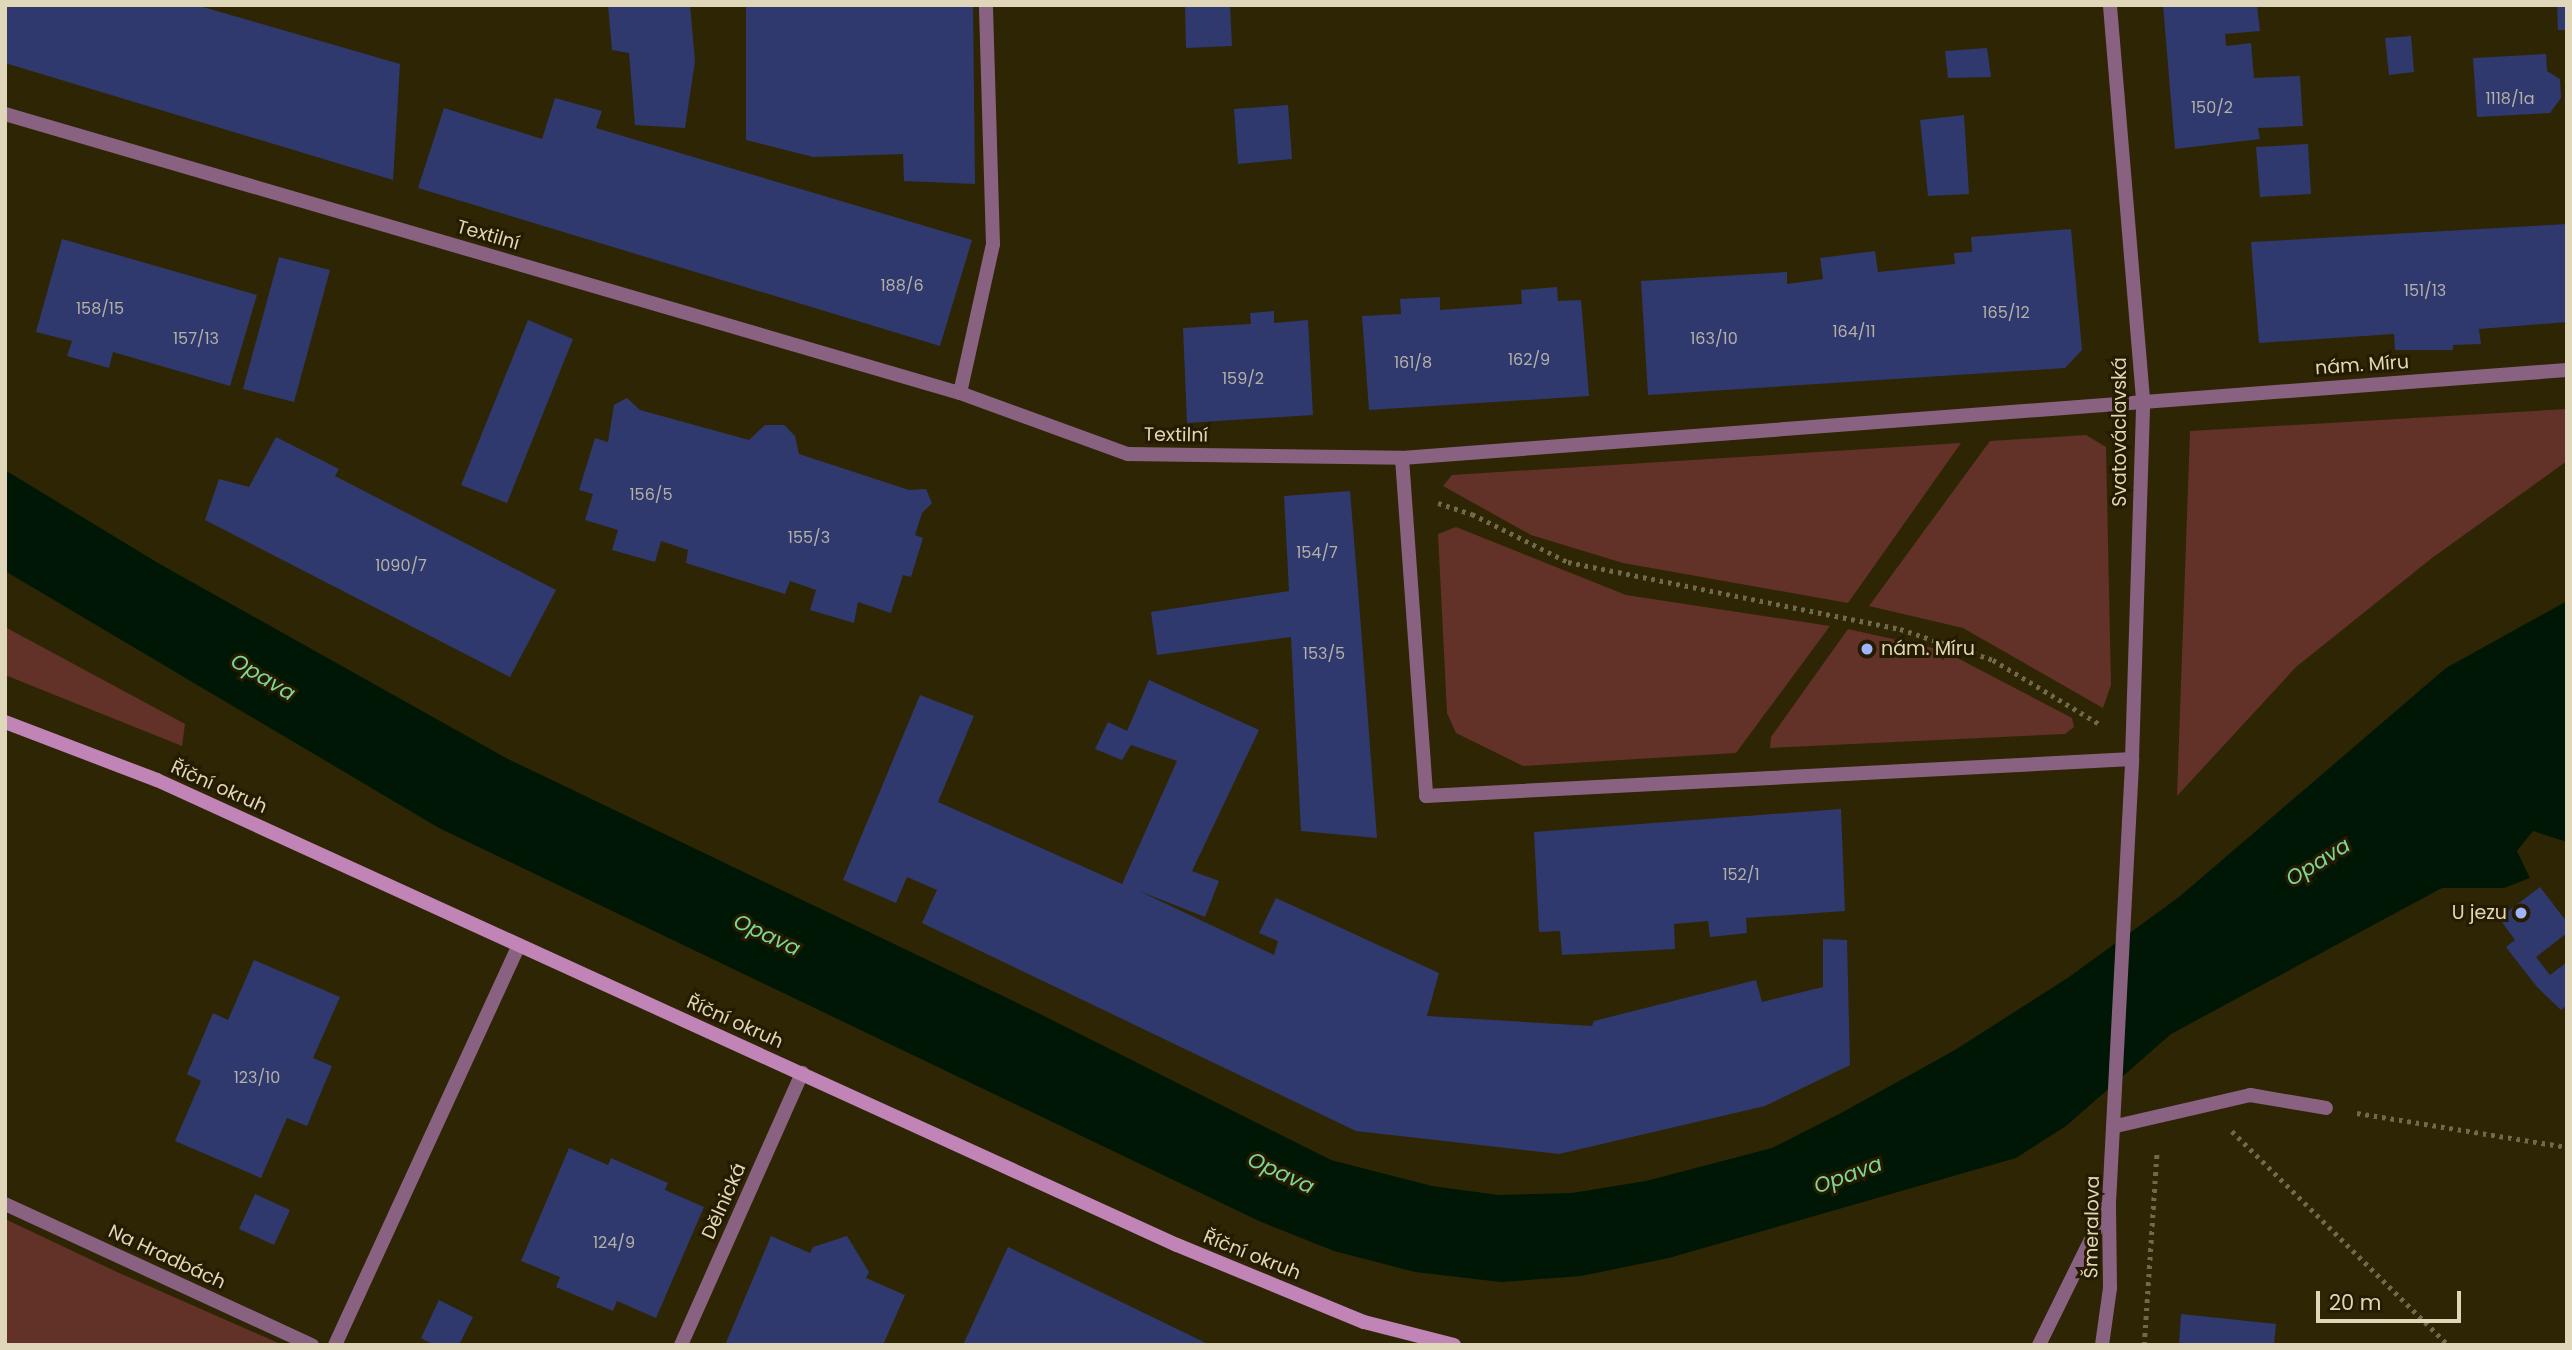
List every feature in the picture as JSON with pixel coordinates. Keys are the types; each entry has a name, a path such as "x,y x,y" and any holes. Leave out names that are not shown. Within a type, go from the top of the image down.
{"main road":[{"name":"Říční okruh","path":"5,722 157,780 1177,1245 1364,1322 1454,1345"}],"street":[{"path":"960,393 993,244 986,5"},
{"name":"Svatováclavská","path":"2110,5 2143,399 2132,759 2117,1110"},
{"name":"Textilní","path":"5,114 960,393 1128,454 1402,458"},
{"name":"nám. Míru","path":"1402,458 2143,399 2567,370"},
{"path":"1402,458 1426,796 2132,759"},
{"path":"335,1345 519,945"},
{"name":"Dělnická","path":"681,1345 802,1073"},
{"path":"2116,1125 2250,1095 2326,1108"},
{"name":"Šmeralova","path":"2102,1345 2110,1288 2109,1203 2117,1110"},
{"path":"2039,1345 2109,1203"},
{"name":"Na Hradbách","path":"5,1204 312,1345"}],"path":[{"path":"1404,492 1472,514 1568,562 1900,629 1993,660 2100,724 2132,759"},
{"path":"2206,1105 2448,1345"},
{"path":"2326,1108 2567,1147"},
{"path":"2144,1345 2159,1115"}],"shaded area":[{"path":"2567,409 2567,461 2432,558 2296,667 2177,796 2190,431"},
{"path":"2086,435 2106,447 2111,685 2103,708 1963,628 1869,606 1990,441"},
{"path":"1961,443 1848,603 1623,563 1531,535 1443,486 1452,475"},
{"path":"1456,527 1626,595 1830,626 1736,753 1523,766 1456,733 1447,713 1438,534"},
{"path":"5,627 185,724 182,746 5,675"},
{"path":"1848,629 1942,650 2072,718 2074,727 2065,734 1770,748 1771,737"},
{"path":"5,1219 117,1272 283,1345 5,1345"}],"water":[{"name":"Opava","path":"5,470 158,563 506,758 1034,1011 1331,1160 1432,1186 1499,1195 1572,1193 1646,1181 1772,1148 1841,1113 1955,1050 2069,977 2179,897 2446,668 2567,601 2567,842 2533,831 2517,851 2530,878 2504,888 2442,888 2171,1034 2066,1126 2016,1158 1669,1258 1581,1276 1501,1282 1415,1272 1334,1251 1259,1221 439,828 5,571"}],"building":[{"path":"5,5 196,5 400,64 393,180 5,63"},
{"path":"608,5 690,5 695,61 685,128 635,125 629,53 612,50"},
{"path":"746,5 973,5 975,184 904,181 903,154 813,157 746,140"},
{"path":"1185,5 1230,5 1232,46 1186,48"},
{"path":"2163,5 2257,5 2260,31 2225,34 2226,46 2251,43 2254,78 2300,76 2303,126 2258,128 2260,139 2175,149"},
{"path":"2557,5 2567,5 2567,30 2558,30"},
{"path":"2411,36 2414,72 2389,75 2385,38"},
{"path":"1987,48 1991,77 1948,78 1945,51"},
{"path":"2546,54 2547,71 2560,79 2561,98 2550,113 2477,117 2473,58"},
{"path":"555,98 602,111 596,128 972,240 940,346 418,188 444,108 542,139"},
{"path":"1288,105 1292,159 1238,164 1234,109"},
{"path":"1964,115 1969,194 1928,196 1920,120"},
{"path":"2308,144 2311,194 2260,197 2256,147"},
{"path":"2567,224 2567,322 2479,329 2481,344 2453,345 2453,350 2395,350 2394,334 2259,343 2251,242"},
{"path":"2071,229 2082,350 2065,368 1648,395 1641,281 1787,272 1787,284 1823,279 1820,258 1875,251 1878,272 1955,264 1954,253 1972,252 1971,237"},
{"path":"62,239 257,295 230,386 113,352 109,368 67,356 72,341 36,332"},
{"path":"279,257 330,270 294,402 243,389"},
{"path":"1557,287 1558,301 1581,300 1589,396 1369,410 1362,316 1401,314 1400,299 1440,297 1440,310 1522,304 1521,290"},
{"path":"1274,311 1274,323 1308,320 1313,415 1187,423 1183,328 1251,324 1250,313"},
{"path":"528,320 573,339 507,503 461,485"},
{"path":"627,398 640,410 749,440 765,425 784,425 795,436 799,454 909,490 926,489 932,503 922,513 915,535 923,538 911,577 903,575 891,613 858,602 854,623 810,610 816,590 790,581 785,594 686,563 688,550 661,541 655,562 612,550 618,530 585,520 593,494 579,490 595,438 608,442 614,405"},
{"path":"276,437 339,469 335,476 556,590 510,677 205,520 219,479 249,487"},
{"path":"1350,491 1377,838 1301,831 1291,637 1157,655 1151,612 1289,591 1284,496"},
{"path":"1149,680 1259,730 1192,871 1219,881 1205,917 1139,891 1274,955 1278,941 1259,933 1276,898 1439,973 1427,1016 1592,1026 1594,1021 1756,980 1762,1002 1823,987 1823,939 1847,940 1850,1065 1765,1106 1559,1154 1356,1131 922,923 937,890 907,877 896,903 843,880 920,695 974,716 938,802 1122,884 1177,761 1131,745 1122,760 1095,749 1108,722 1127,731"},
{"path":"1841,809 1845,911 1746,918 1747,933 1710,937 1708,921 1674,924 1675,949 1562,955 1560,931 1539,932 1534,832"},
{"path":"2540,887 2567,922 2567,933 2536,957 2550,975 2567,962 2567,1005 2561,1010 2537,987 2506,947 2515,940 2499,918"},
{"path":"254,960 340,997 313,1058 332,1066 307,1126 287,1118 261,1178 175,1141 201,1081 187,1074 213,1013 228,1020"},
{"path":"569,1148 608,1165 611,1158 668,1183 665,1190 704,1207 656,1318 617,1301 613,1311 556,1287 560,1277 521,1261"},
{"path":"255,1194 290,1210 274,1245 239,1229"},
{"path":"771,1236 810,1253 813,1247 847,1236 869,1272 866,1278 905,1295 883,1345 725,1345"},
{"path":"1008,1247 1210,1345 963,1345"},
{"path":"439,1300 473,1317 459,1345 434,1345 421,1338"},
{"path":"2181,1314 2276,1324 2274,1345 2179,1345"}],"place":[{"name":"nám. Míru","path":"1867,649"},
{"name":"U jezu","path":"2521,913"}]}
